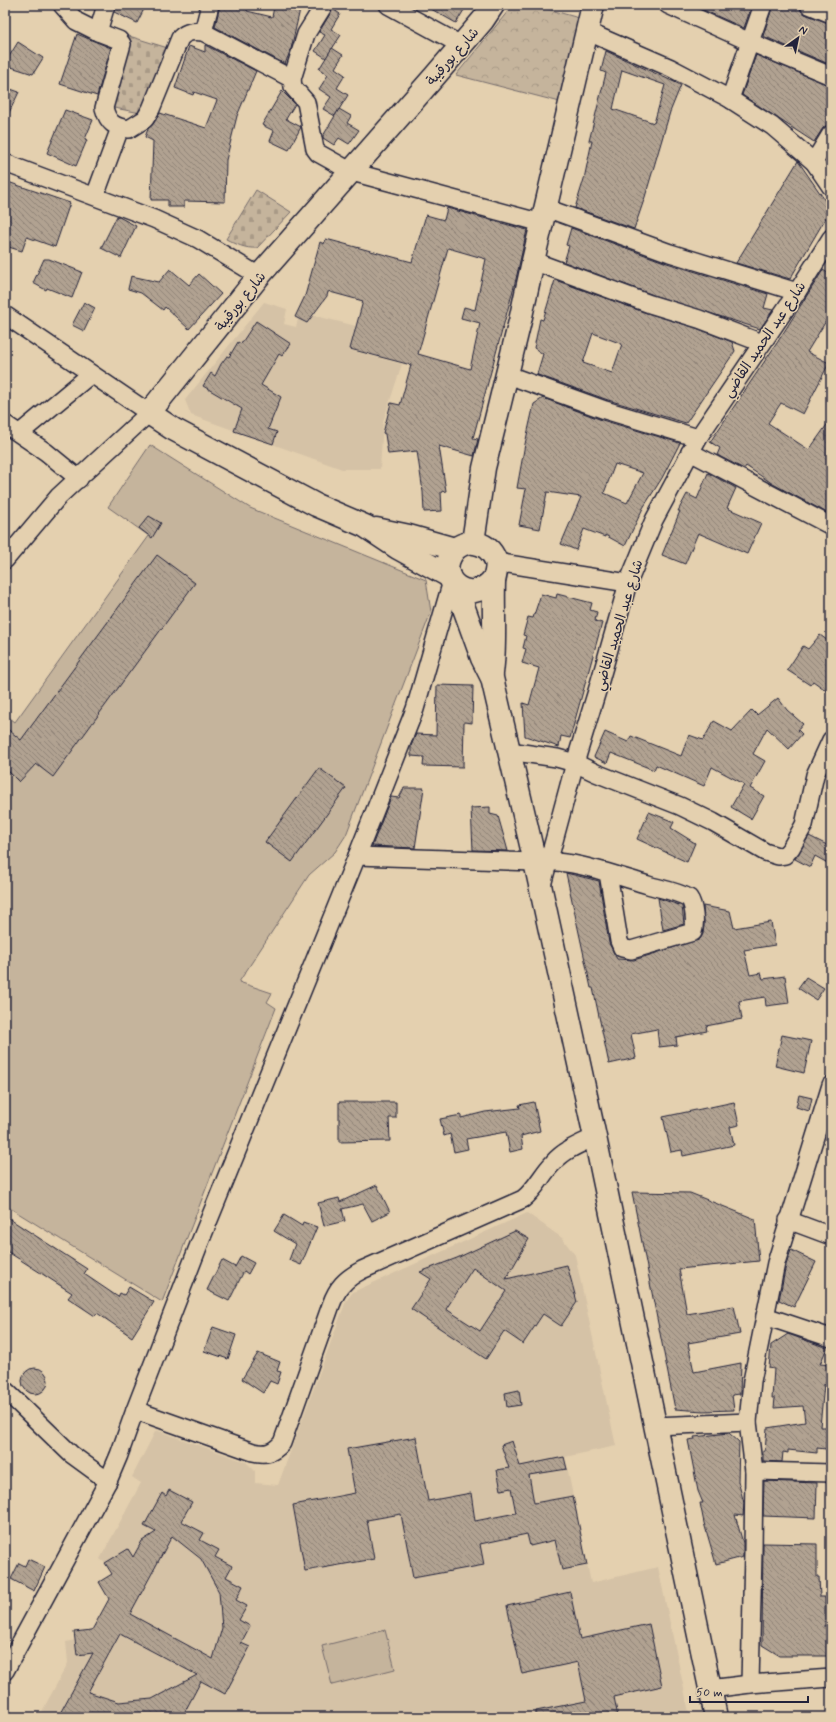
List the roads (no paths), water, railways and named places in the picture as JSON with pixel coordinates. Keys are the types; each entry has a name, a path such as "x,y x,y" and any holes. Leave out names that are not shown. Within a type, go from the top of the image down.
{"main road":[{"name":"شارع بورقيبة","path":"149,413 259,276 352,172 483,20 493,5"},
{"path":"593,5 508,375 464,546 449,557 447,567 482,658 492,678 509,751 542,861 541,892 595,1137 716,1717"},
{"path":"149,413 173,429 316,506 365,526 464,546 484,545 492,552 495,570 493,612 494,661 492,678"},
{"path":"365,526 464,590 472,592 489,586 495,570"}],"street":[{"path":"62,5 76,21 119,40 122,44 104,108 107,118 120,128 130,129 144,119 151,109 180,38 186,33 194,31 203,32 292,79"},
{"path":"98,32 106,5"},
{"path":"203,32 210,5"},
{"path":"324,5 306,34 292,79 293,87 306,102 315,149 325,158 352,172 544,215 797,292"},
{"path":"388,5 461,45"},
{"path":"668,5 831,76"},
{"path":"730,99 763,5"},
{"path":"809,5 831,14"},
{"path":"586,31 671,68 730,99 772,126 814,162 831,187"},
{"path":"95,196 120,128"},
{"path":"814,162 831,134"},
{"path":"5,163 154,219 198,239 259,276"},
{"name":"شارع عبد الحميد القاضي","path":"542,861 600,684 628,584 654,520 694,445 797,292 831,238"},
{"path":"533,261 650,304 699,319 762,343"},
{"path":"5,315 149,413 59,496 5,560"},
{"path":"20,434 90,374"},
{"path":"508,375 605,410 694,445 831,526"},
{"path":"5,424 79,479"},
{"path":"495,570 628,584"},
{"path":"5,1671 10,1649 108,1481 119,1455 134,1410 200,1242 416,709 452,581"},
{"path":"509,751 557,758 575,763 596,773 680,806 713,822 765,852 778,856 785,855 791,848 804,825 815,775 831,740"},
{"path":"357,856 569,863 608,873 689,898 692,904 694,924 693,932 630,950 622,948 619,941 608,873"},
{"path":"750,1684 754,1552 754,1471 748,1422 752,1381 771,1280 788,1220 831,1085"},
{"path":"134,1410 252,1452 264,1454 274,1451 282,1443 333,1299 342,1284 351,1276 362,1270 524,1199 530,1194 553,1163 561,1155 568,1149 595,1137"},
{"path":"788,1220 831,1236"},
{"path":"765,1316 831,1338"},
{"path":"5,1390 71,1454 108,1481"},
{"path":"655,1426 748,1422"},
{"path":"754,1471 831,1473"},
{"path":"710,1689 750,1684 831,1678"}]}
